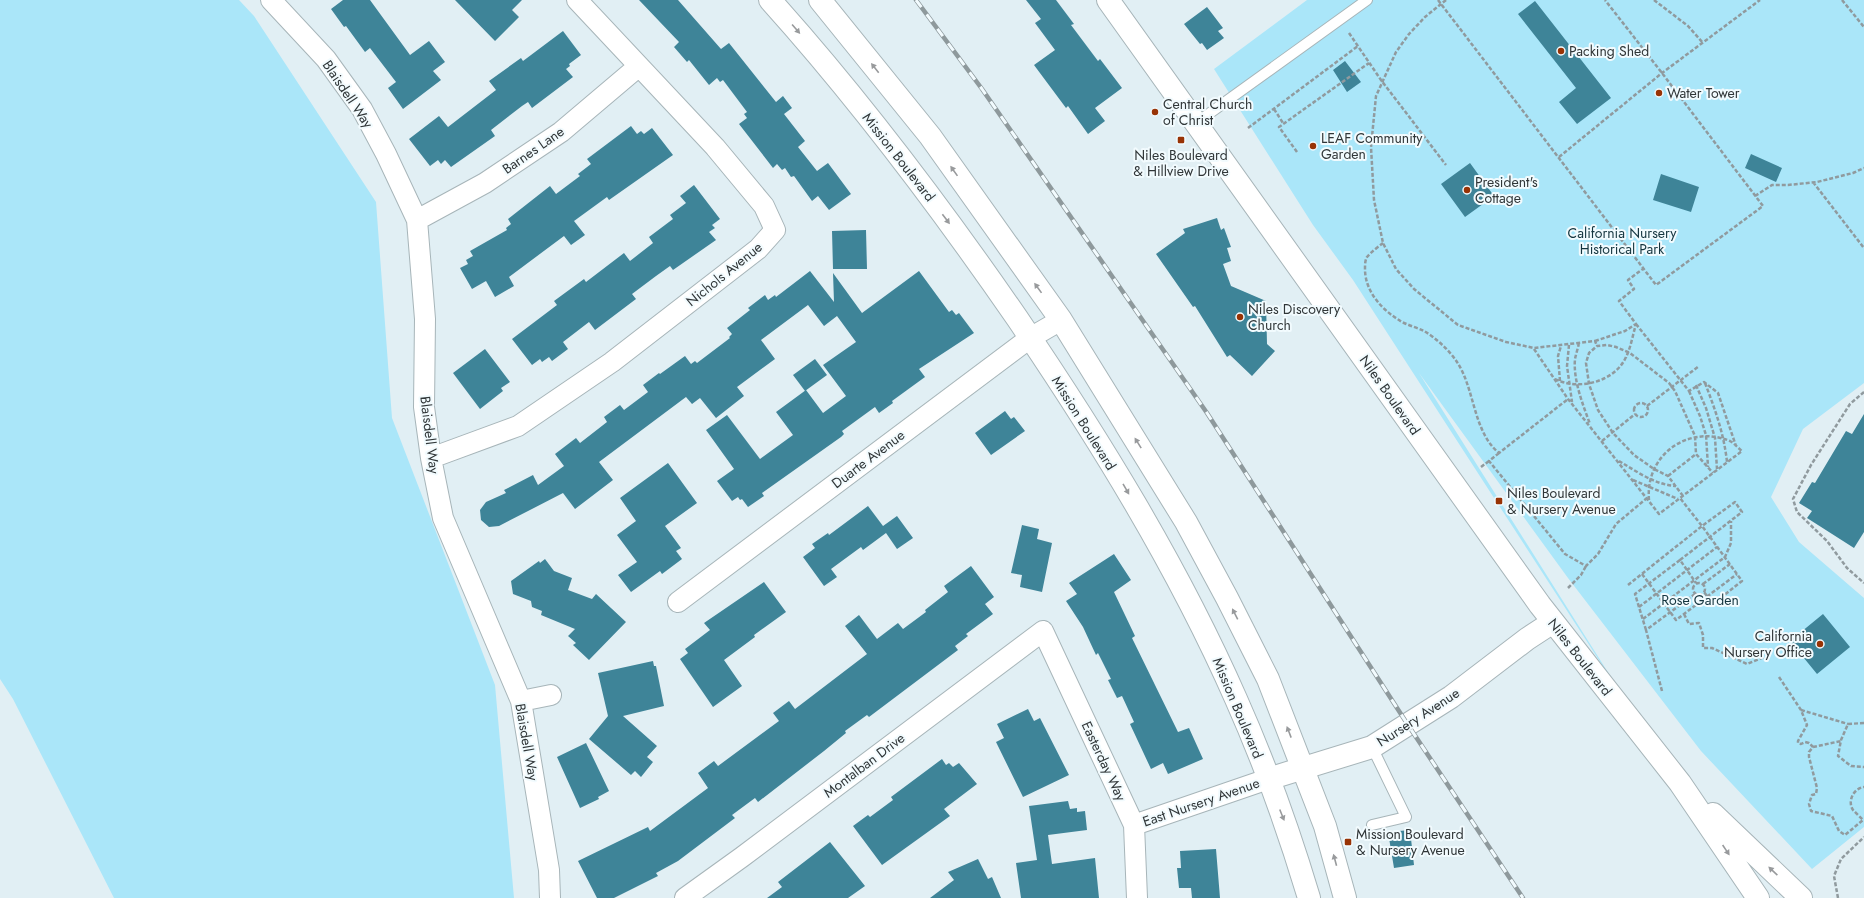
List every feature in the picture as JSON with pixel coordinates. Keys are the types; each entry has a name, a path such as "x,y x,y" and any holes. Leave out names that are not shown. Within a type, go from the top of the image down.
{"main road":[{"name":"Mission Boulevard","path":"770,0 842,83 906,164 974,257 1074,404 1161,549 1202,628 1236,700 1268,778 1290,836 1309,898"},
{"path":"820,0 930,136 1061,320 1186,522 1268,679 1304,768 1325,826 1345,898"},
{"name":"Niles Boulevard","path":"1108,0 1553,622 1680,783 1758,898"},
{"name":"Nursery Avenue","path":"1268,778 1372,747 1451,697 1526,639 1553,622"},
{"name":"Niles Boulevard","path":"1680,783 1801,898"}],"street":[{"name":"Blaisdell Way","path":"271,0 326,59 362,109 386,154 417,220 424,319 424,407 431,458 443,518 521,701 549,870 550,898"},
{"name":"Nichols Avenue","path":"431,458 518,426 612,362 758,250 775,230 764,206 715,147 576,0"},
{"name":"Barnes Lane","path":"417,220 484,183 561,132 639,66"},
{"name":"Duarte Avenue","path":"678,602 1030,338 1061,320"},
{"name":"Easterday Way","path":"1043,631 1134,825 1137,898"},
{"name":"Montalban Drive","path":"685,898 742,857 1043,631"},
{"path":"521,701 551,695"},
{"name":"East Nursery Avenue","path":"1134,825 1268,778"}],"lane":[{"path":"1196,123 1367,0"},
{"path":"1372,747 1406,817 1372,825"}],"path":[{"path":"1438,0 1559,156 1656,285 1763,206 1605,0"},
{"path":"1446,0 1409,34 1396,52 1381,80 1376,96 1370,147 1374,200 1383,243 1396,269 1414,289 1458,324 1506,342 1534,348 1569,345 1595,341 1625,331 1636,324"},
{"path":"1654,0 1688,26 1703,43"},
{"path":"1559,156 1662,73 1760,0"},
{"path":"1842,0 1864,27"},
{"path":"1349,33 1381,80 1446,165"},
{"path":"1248,128 1358,46"},
{"path":"1297,152 1279,127 1369,63"},
{"path":"1274,109 1283,123"},
{"path":"1755,196 1772,185 1813,182 1853,173 1864,168"},
{"path":"1813,182 1864,248"},
{"path":"1383,243 1366,258 1365,263 1365,277 1375,299 1391,315 1400,321 1424,331 1448,350 1463,373 1475,410 1488,439 1493,448 1499,453"},
{"path":"1644,268 1628,280 1634,289 1619,302 1689,390 1706,435 1708,468"},
{"path":"1555,379 1569,384 1589,384 1606,378 1619,368 1628,352 1636,324"},
{"path":"1595,341 1598,346"},
{"path":"1579,343 1575,359 1578,384 1583,405 1591,427"},
{"path":"1569,345 1567,366 1572,402"},
{"path":"1683,496 1668,476 1654,469 1634,455 1613,433 1598,410 1589,384 1586,363 1589,353 1598,346 1607,345 1628,352 1669,383 1695,436 1696,454 1713,473"},
{"path":"1560,346 1558,356 1560,382"},
{"path":"1534,348 1568,399 1572,402 1648,499 1659,514 1742,451 1731,441 1706,435 1695,436 1679,442 1667,451 1654,469 1650,478 1648,499 1616,524 1598,554 1568,588"},
{"path":"1646,406 1699,366"},
{"path":"1689,390 1704,382"},
{"path":"1704,382 1715,409 1724,440 1727,463"},
{"path":"1704,382 1718,393 1736,446"},
{"path":"1696,385 1706,408 1715,438 1717,470"},
{"path":"1864,392 1850,404 1811,465 1793,499 1797,512 1826,541 1847,568 1864,583"},
{"path":"1481,467 1568,399"},
{"path":"1640,403 1646,406 1648,410 1645,416 1639,417 1635,414 1634,410 1640,403"},
{"path":"1602,441 1635,414"},
{"path":"1668,476 1696,454"},
{"path":"1617,460 1668,486 1676,486"},
{"path":"1489,461 1565,554 1586,566"},
{"path":"1632,479 1679,499 1702,526 1742,581 1713,604 1704,592 1705,588 1703,584"},
{"path":"1628,585 1702,526 1735,502 1742,512 1635,594 1662,691"},
{"path":"1643,619 1663,603 1696,582 1725,557 1730,542 1731,520"},
{"path":"1639,607 1717,547"},
{"path":"1680,560 1696,582 1703,584"},
{"path":"1703,584 1730,564"},
{"path":"1642,574 1676,620 1737,574"},
{"path":"1694,594 1693,587 1696,582"},
{"path":"1646,630 1694,594 1701,595 1704,592"},
{"path":"1684,614 1689,624 1699,623 1704,635 1703,648 1712,648 1747,664 1764,657"},
{"path":"1779,677 1801,710 1807,724 1798,743 1810,743 1813,747"},
{"path":"1801,710 1848,724 1864,723"},
{"path":"1848,724 1841,740 1838,756 1850,766 1864,767"},
{"path":"1841,740 1813,747 1809,752 1817,788 1816,794 1812,796 1809,804 1812,810 1832,816 1839,831 1845,835 1863,820 1852,808 1851,801 1857,789 1864,787"},
{"path":"1838,898 1834,876 1840,859 1864,837"}],"green space":[{"path":"0,0 239,0 254,16 376,202 392,418 495,685 514,898 114,898 13,699 0,679"},
{"name":"California Nursery Historical Park","path":"1307,0 1864,0 1864,383 1803,429 1771,497 1799,542 1864,598 1864,827 1812,869 1701,751 1568,578 1419,373 1650,739 1353,280 1313,225 1214,69"}],"building":[{"path":"343,0 370,0 410,55 429,41 445,62 433,71 441,80 403,109 388,88 396,82 370,48 365,52 346,26 344,27 331,9"},
{"path":"455,0 522,0 512,10 519,17 495,41"},
{"path":"639,0 678,0 721,49 729,43 776,102 783,96 792,108 784,114 805,141 798,147 817,171 828,163 851,194 829,210 818,196 812,201 794,176 791,177 785,168 782,170 777,164 773,168 739,124 747,118 744,114 747,112 723,80 720,82 717,78 709,85 689,60 687,62 674,47 679,42"},
{"path":"1026,0 1056,0 1074,24 1071,25 1098,61 1100,59 1122,88 1095,108 1105,121 1088,134 1068,106 1066,108 1034,65 1055,50 1035,23 1041,19"},
{"name":"Packing Shed","path":"1535,1 1611,98 1577,124 1559,102 1576,88 1518,14"},
{"path":"1207,7 1223,28 1218,31 1224,38 1207,50 1202,43 1200,44 1184,24"},
{"path":"563,31 581,55 569,64 570,66 566,69 573,77 532,108 528,102 522,106 491,130 495,136 451,167 445,160 441,164 438,160 430,166 409,139 439,116 448,127 496,90 489,81 521,58 523,61"},
{"path":"1345,61 1361,82 1347,92 1333,70"},
{"path":"631,126 637,134 641,131 644,134 652,128 673,155 609,200 607,197 574,221 585,235 571,245 564,236 509,277 514,286 495,297 486,281 472,289 460,268 468,264 466,260 473,256 470,251 507,230 506,228 511,224 508,219 550,186 556,194 580,176 578,174 591,164 587,159"},
{"path":"1751,154 1782,168 1776,182 1745,168"},
{"name":"President's Cottage","path":"1470,163 1494,196 1465,217 1441,184"},
{"path":"1661,174 1699,187 1691,212 1653,200"},
{"path":"694,185 720,219 712,225 715,228 709,232 716,240 673,270 670,266 656,276 632,294 636,299 595,330 589,322 563,342 568,349 552,361 549,357 542,362 540,359 532,365 512,339 557,305 554,301 584,279 586,282 624,253 630,261 653,243 649,237 673,219 670,215 686,203 680,196"},
{"path":"1217,218 1221,230 1224,228 1231,247 1227,248 1231,261 1223,264 1231,286 1266,301 1267,344 1275,351 1252,376 1230,355 1227,357 1195,306 1193,307 1156,254 1185,233 1183,229"},
{"path":"866,230 867,269 833,269 832,231"},
{"path":"810,271 834,302 833,273 862,313 919,271 949,312 952,310 956,315 959,313 974,333 919,369 925,377 892,401 893,403 879,413 875,407 842,431 844,434 841,437 762,493 764,496 748,507 742,499 740,500 738,497 732,501 717,481 734,469 706,430 727,415 760,459 793,435 776,412 806,390 823,413 846,396 823,365 856,342 837,316 824,326 808,305 761,340 775,359 737,387 744,396 716,418 700,398 692,404 686,397 599,462 613,480 575,509 563,493 499,526 489,527 481,520 480,510 486,502 506,493 504,490 533,475 538,485 564,466 555,454 576,438 580,443 607,422 604,417 620,405 624,410 648,392 643,385 685,356 691,364 695,361 697,363 730,338 729,337 732,334 727,328 750,310 748,308 765,295 768,300 775,295 776,297"},
{"path":"485,349 510,382 501,388 503,391 480,409 453,373"},
{"path":"815,359 827,375 805,391 793,375"},
{"path":"1005,411 1011,419 1014,417 1025,431 991,455 975,433"},
{"path":"1864,414 1864,532 1854,548 1807,518 1812,511 1799,503 1812,482 1815,483 1846,431 1852,434"},
{"path":"668,463 697,503 665,526 681,548 676,551 682,559 662,574 660,571 631,592 618,575 637,562 617,535 636,521 620,498"},
{"path":"868,506 883,526 897,516 913,538 897,549 886,533 863,550 861,547 831,569 837,577 824,586 803,557 815,548 812,544 828,533 829,535"},
{"path":"1022,525 1039,529 1037,539 1052,543 1042,592 1020,587 1022,575 1011,573"},
{"path":"1114,554 1131,580 1114,592 1135,636 1132,638 1178,732 1189,728 1203,759 1168,774 1163,763 1151,769 1130,724 1134,722 1122,696 1117,698 1108,680 1111,679 1098,653 1096,655 1083,627 1066,601 1077,594 1069,583"},
{"path":"545,559 554,571 572,578 568,590 592,599 596,594 626,622 589,660 573,645 576,643 568,636 575,629 541,615 542,611 532,607 531,601 513,594 511,581 539,561 540,563"},
{"path":"971,566 994,597 985,604 993,614 966,634 968,636 955,646 958,650 869,717 867,715 845,731 846,733 824,751 758,802 755,798 732,815 735,818 678,861 656,873 658,876 614,898 597,898 578,861 648,827 650,831 708,788 698,773 714,761 718,766 779,721 773,713 789,701 795,709 867,654 845,626 859,615 877,639 898,623 903,629 926,612 925,610 948,592 944,586"},
{"path":"764,582 786,612 754,635 755,637 724,660 742,686 713,707 680,659 688,653 685,649 710,630 704,623"},
{"name":"California Nursery Office","path":"1823,614 1850,647 1817,674 1790,641"},
{"path":"653,661 654,666 656,666 664,706 623,716 657,746 647,757 653,762 641,777 635,771 631,775 589,739 608,716 598,673"},
{"path":"1028,709 1034,721 1040,718 1069,775 1023,797 996,742 1004,738 997,724"},
{"path":"586,743 609,791 598,797 599,799 580,808 557,757"},
{"path":"942,759 946,765 949,763 953,767 959,763 977,784 944,809 950,816 882,865 853,826 868,815 870,817 893,800 891,797"},
{"path":"1068,801 1070,809 1077,808 1077,812 1085,811 1087,830 1048,835 1052,864 1095,858 1099,898 1021,898 1016,863 1037,860 1029,806"},
{"path":"1410,830 1414,865 1394,868 1388,832"},
{"path":"830,842 865,886 848,898 767,898 782,887 778,882"},
{"path":"1216,849 1220,898 1192,898 1191,888 1179,888 1177,868 1181,868 1180,851"},
{"path":"978,859 988,879 992,877 1001,898 930,898 954,880 948,872"}],"railway":[{"path":"916,0 982,89 1207,413 1408,725 1523,898"}],"place":[{"name":"Packing Shed","path":"1561,51"},
{"name":"Water Tower","path":"1659,93"},
{"name":"Central Church of Christ","path":"1155,112"},
{"name":"Niles Boulevard & Hillview Drive","path":"1181,140"},
{"name":"LEAF Community Garden","path":"1313,146"},
{"name":"President's Cottage","path":"1467,190"},
{"name":"Niles Discovery Church","path":"1240,317"},
{"name":"Niles Boulevard & Nursery Avenue","path":"1499,501"},
{"name":"California Nursery Office","path":"1820,644"},
{"name":"Mission Boulevard & Nursery Avenue","path":"1348,842"}],"park label":[{"name":"Rose Garden","path":"1700,600"}]}
